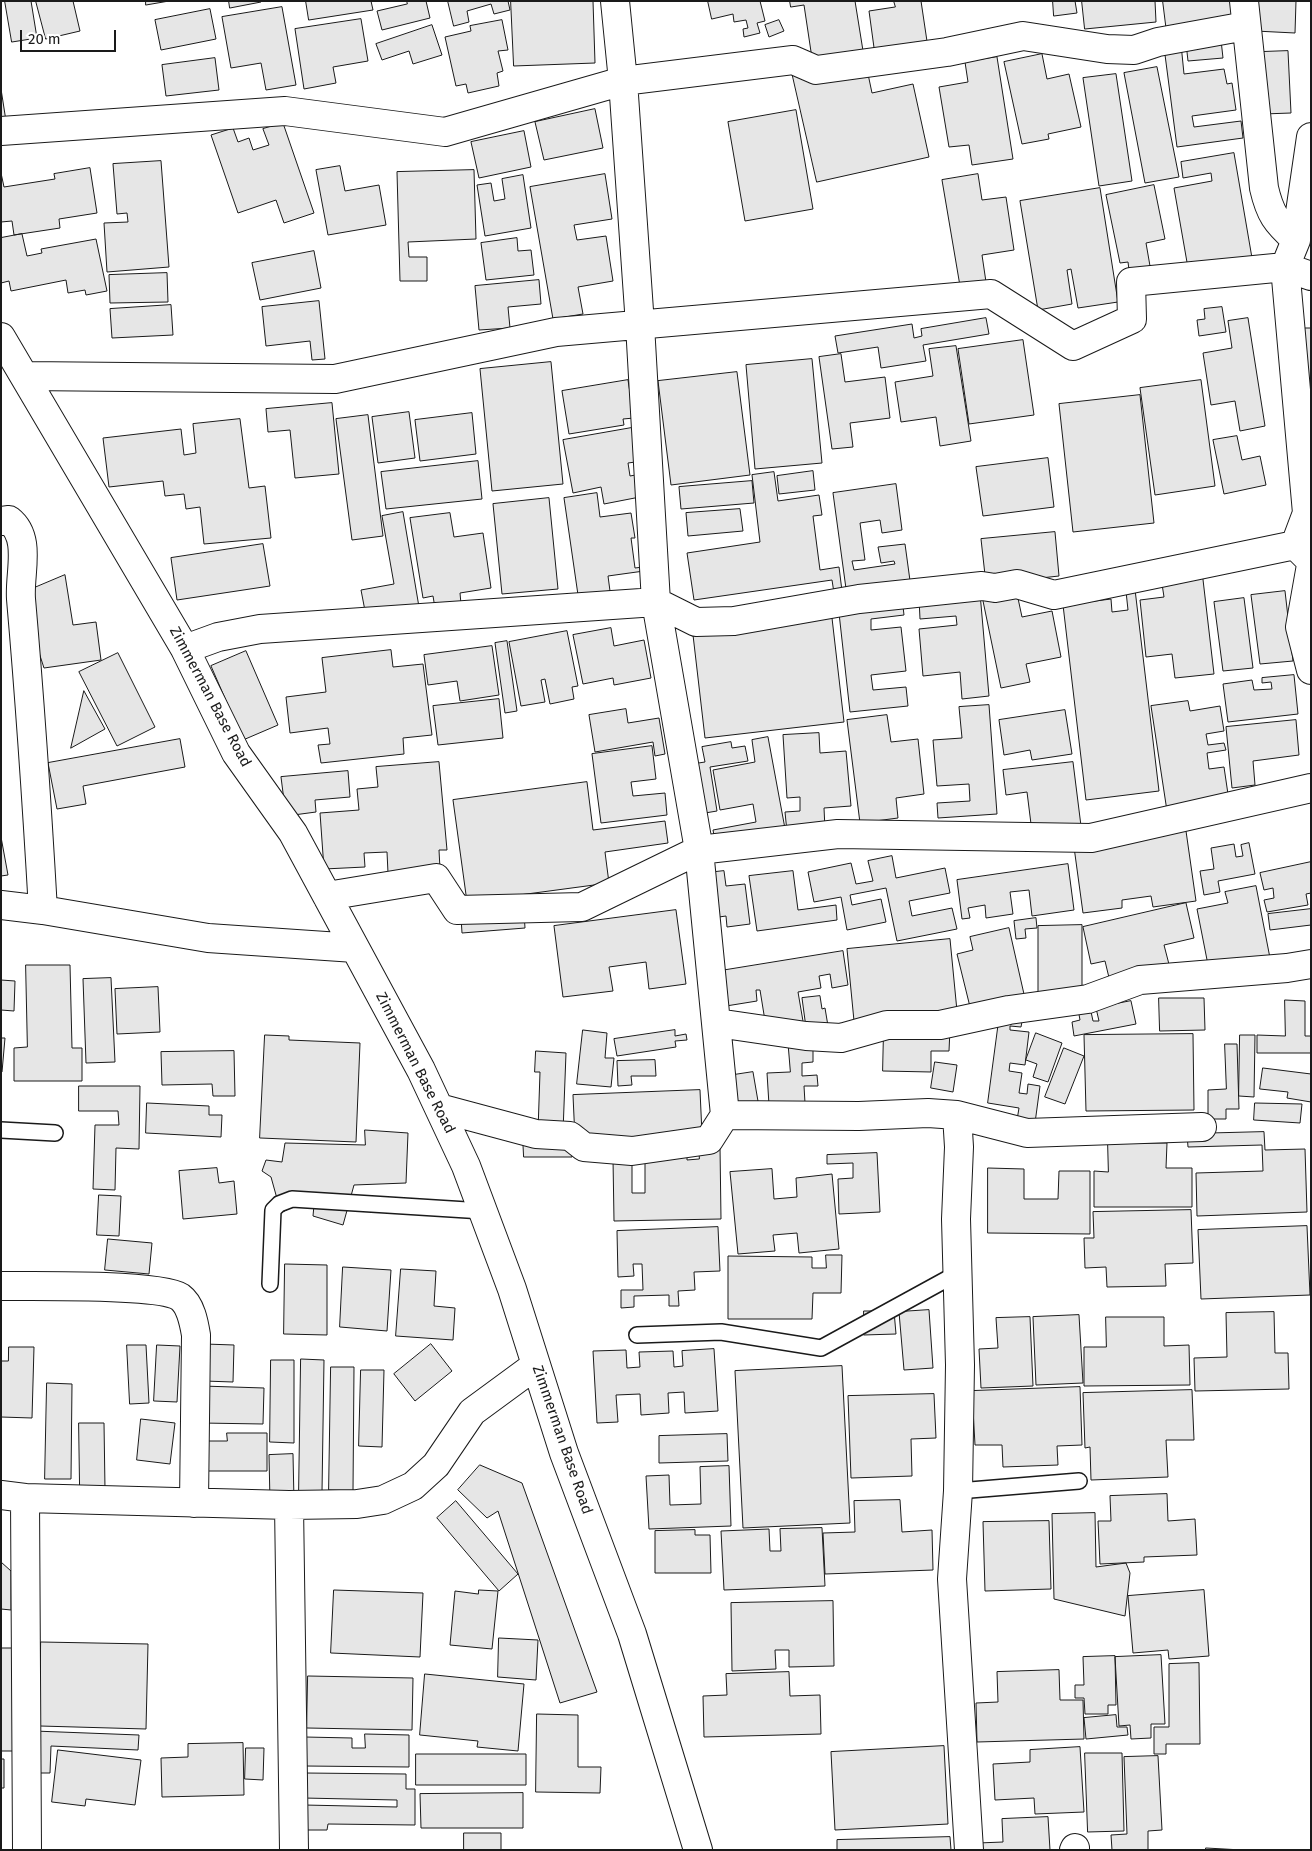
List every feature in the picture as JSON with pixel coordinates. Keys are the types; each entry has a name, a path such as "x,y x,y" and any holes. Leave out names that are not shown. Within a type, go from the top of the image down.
{"street":[{"path":"440,1108 536,1134 570,1136 584,1147 632,1151 709,1140 725,1115 699,850 656,602 640,324 623,81 615,1"},
{"path":"1,131 285,111 445,132 623,81 793,60 816,70 947,52 1023,36 1106,50 1134,50 1245,14 1264,188 1268,207 1277,223 1296,240"},
{"path":"1311,137 1296,240 1285,267 1309,513 1300,626 1311,670"},
{"path":"25,376 335,379 556,332 991,294 1073,346 1132,319 1131,282 1285,267 1311,276"},
{"name":"Zimmerman Base Road","path":"1,336 185,649 236,753 293,833 440,1108 466,1166 512,1289 564,1453 632,1634 698,1850"},
{"path":"1,521 9,520 17,526 22,537 20,594 33,736 43,910"},
{"path":"185,649 218,637 260,629 656,602 696,622 734,621 859,600 982,586 995,588 1017,584 1054,595 1305,557"},
{"path":"327,896 436,878 456,910 582,907 699,850 838,834 1091,838 1311,788"},
{"path":"1,905 43,910 208,938 355,948"},
{"path":"717,1023 806,1036 841,1038 887,1025 940,1025 1008,1010 1088,999 1140,980 1287,968 1311,964"},
{"path":"725,1115 859,1116 928,1113 957,1115 1027,1133 1202,1127"},
{"path":"957,1115 960,1364 958,1491 952,1578 969,1850"},
{"path":"1,1286 152,1290 180,1297 192,1314 196,1335 194,1503"},
{"path":"27,1850 13,1497 289,1505 357,1504 383,1500 413,1486 436,1464 472,1412 536,1365"},
{"path":"289,1505 294,1850"}],"lane":[{"path":"1,1130 55,1133"},
{"path":"270,1284 274,1210 279,1204 292,1199 483,1211"},
{"path":"637,1335 720,1332 821,1348 958,1273"},
{"path":"958,1491 1079,1481"}],"building":[{"path":"5,1 31,1 37,38 12,42"},
{"path":"36,1 73,1 80,31 46,39"},
{"path":"146,1 169,1 146,5"},
{"path":"229,1 261,1 261,2 230,8"},
{"path":"306,1 371,1 373,10 309,20"},
{"path":"407,1 426,1 430,18 382,30 377,11 407,4"},
{"path":"448,1 508,1 510,10 494,14 491,4 467,11 469,22 454,26"},
{"path":"511,1 593,1 595,63 514,66"},
{"path":"708,1 760,1 765,21 757,23 760,33 744,37 743,29 748,28 746,20 734,22 733,14 712,19"},
{"path":"790,1 855,1 864,57 813,65 804,5 791,7"},
{"path":"894,1 921,1 928,48 875,55 869,11 895,7"},
{"path":"1053,1 1075,1 1077,13 1054,16"},
{"path":"1082,1 1155,1 1156,22 1085,29"},
{"path":"1163,1 1231,1 1234,23 1167,33"},
{"path":"1256,1 1296,1 1295,33 1255,31"},
{"path":"282,7 296,85 266,90 261,63 231,68 222,17"},
{"path":"210,9 216,39 161,50 155,20"},
{"path":"361,19 368,61 333,67 336,83 304,89 295,29"},
{"path":"502,20 508,50 498,51 503,71 497,73 499,86 468,93 466,84 456,86 445,37 471,31 470,26"},
{"path":"779,20 784,31 769,37 765,25"},
{"path":"432,25 442,55 413,64 409,51 382,60 376,44"},
{"path":"1221,40 1223,58 1188,61 1186,43"},
{"path":"1181,44 1184,74 1224,69 1227,84 1232,83 1236,110 1192,116 1194,127 1241,121 1243,138 1177,147 1164,47"},
{"path":"1288,51 1291,113 1263,114 1261,52"},
{"path":"1042,54 1047,79 1069,74 1081,127 1048,134 1049,139 1022,144 1004,62"},
{"path":"997,57 1013,159 972,165 969,145 949,147 939,87 968,82 965,62"},
{"path":"215,58 219,90 166,96 162,65"},
{"path":"1157,67 1179,177 1145,183 1124,73"},
{"path":"791,68 868,74 872,93 913,84 929,157 817,182"},
{"path":"1116,74 1132,181 1099,186 1083,78"},
{"path":"1,89 6,121 1,121"},
{"path":"595,109 603,148 544,160 535,122"},
{"path":"796,110 813,209 745,221 728,122"},
{"path":"283,123 314,213 284,223 276,200 238,213 211,135 233,128 238,142 249,138 253,150 269,145 263,129"},
{"path":"524,131 531,167 479,178 471,142"},
{"path":"1234,153 1252,258 1188,268 1174,188 1212,181 1211,173 1183,178 1181,162"},
{"path":"161,161 169,267 107,272 104,223 128,222 127,213 117,214 113,164"},
{"path":"340,166 345,191 379,185 386,225 328,235 316,170"},
{"path":"90,168 97,213 59,219 60,228 14,235 12,221 1,222 1,173 4,187 55,179 54,174"},
{"path":"474,170 476,239 408,242 409,257 427,257 427,281 400,281 397,172"},
{"path":"605,174 612,219 574,225 577,240 606,236 613,281 578,287 583,314 553,319 530,187"},
{"path":"978,174 982,200 1006,197 1014,250 982,255 986,282 960,286 942,180"},
{"path":"523,175 531,228 485,236 477,185 491,183 494,201 505,199 502,179"},
{"path":"1154,185 1165,239 1146,243 1150,266 1129,270 1128,262 1120,263 1106,195"},
{"path":"1100,188 1118,302 1078,308 1071,269 1067,270 1072,304 1038,310 1020,201"},
{"path":"22,234 27,256 42,253 41,249 96,239 107,291 86,295 85,290 68,293 66,280 11,291 9,281 1,283 1,238"},
{"path":"517,238 518,251 531,250 534,275 486,280 481,243"},
{"path":"314,251 321,288 260,300 252,263"},
{"path":"167,273 168,302 110,303 109,275"},
{"path":"539,280 541,304 508,307 510,328 479,330 475,286"},
{"path":"319,301 325,359 312,360 310,341 266,346 262,307"},
{"path":"171,305 173,335 112,338 110,309"},
{"path":"1222,307 1226,332 1199,336 1197,320 1205,319 1204,309"},
{"path":"986,318 989,334 923,345 926,361 881,368 878,347 838,353 835,336 912,324 914,338 922,336 921,329"},
{"path":"1248,318 1265,426 1240,431 1235,401 1211,405 1203,353 1232,348 1228,321"},
{"path":"1304,328 1311,328 1311,442"},
{"path":"1023,340 1034,415 969,424 958,349"},
{"path":"956,346 971,441 940,446 936,417 901,422 895,382 933,376 929,349"},
{"path":"841,354 845,382 885,377 890,418 850,423 853,447 832,449 819,357"},
{"path":"812,359 822,463 755,469 746,365"},
{"path":"551,362 563,484 492,491 480,369"},
{"path":"737,372 750,475 671,485 658,381"},
{"path":"628,380 634,418 623,419 624,425 569,434 562,391"},
{"path":"1201,380 1215,486 1155,495 1140,388"},
{"path":"1140,395 1154,523 1073,532 1059,404"},
{"path":"332,403 339,474 295,478 290,430 268,432 266,409"},
{"path":"409,412 415,458 378,463 372,417"},
{"path":"472,413 476,454 420,461 415,420"},
{"path":"368,415 383,536 352,540 336,419"},
{"path":"240,419 249,488 265,486 271,538 204,544 200,507 186,509 184,494 165,496 163,481 109,487 103,438 181,429 184,455 196,453 193,424"},
{"path":"637,427 643,461 628,463 630,476 641,474 645,496 604,504 601,487 573,493 563,440"},
{"path":"1237,436 1242,460 1260,456 1266,485 1224,494 1213,440"},
{"path":"1048,458 1054,507 983,516 976,467"},
{"path":"478,461 482,499 386,509 381,472"},
{"path":"813,471 815,490 779,494 777,476"},
{"path":"774,472 778,501 819,495 822,515 813,516 820,570 839,567 842,591 834,593 832,580 694,600 687,553 760,542 752,475"},
{"path":"752,481 754,503 681,509 679,487"},
{"path":"896,484 902,530 882,533 880,520 860,523 865,560 852,561 854,570 895,564 894,561 881,563 878,547 905,544 911,588 847,596 833,493"},
{"path":"597,493 600,517 631,513 635,538 631,538 635,568 643,567 644,571 608,576 610,591 578,595 564,498"},
{"path":"549,498 558,589 502,594 493,504"},
{"path":"740,509 743,531 688,536 686,513"},
{"path":"403,512 419,607 366,616 361,590 394,584 382,516"},
{"path":"450,513 454,537 483,533 491,588 460,593 461,604 435,608 433,596 423,598 410,518"},
{"path":"1055,532 1059,576 986,584 981,539"},
{"path":"263,544 270,586 177,600 171,558"},
{"path":"1202,571 1214,674 1175,678 1172,654 1146,657 1140,600 1164,597 1162,584"},
{"path":"65,575 73,625 96,622 101,660 44,668 20,594"},
{"path":"1134,581 1159,791 1086,800 1063,605 1111,599 1112,612 1128,610 1125,582"},
{"path":"1016,589 1022,617 1052,611 1061,657 1026,664 1030,682 1001,688 982,596"},
{"path":"1285,591 1293,661 1260,664 1251,595"},
{"path":"980,593 989,696 962,699 960,672 923,676 919,629 957,625 956,616 920,619 919,598"},
{"path":"902,598 904,615 871,619 871,630 901,627 906,671 871,675 873,690 906,687 908,706 850,712 838,604"},
{"path":"1244,598 1253,668 1223,671 1214,602"},
{"path":"832,618 844,722 705,738 693,635"},
{"path":"611,628 614,646 644,640 651,678 614,685 613,678 583,684 573,635"},
{"path":"567,631 578,686 572,687 574,699 550,704 545,679 541,680 545,702 521,706 509,642"},
{"path":"507,641 517,711 505,713 495,643"},
{"path":"492,646 499,695 460,701 457,681 428,685 424,655"},
{"path":"391,650 393,667 423,664 432,735 403,738 404,754 321,763 318,745 330,744 328,728 290,733 286,697 326,692 322,658"},
{"path":"246,651 278,725 243,740 211,666"},
{"path":"118,653 155,727 117,746 79,672"},
{"path":"1294,675 1298,714 1228,722 1223,684 1252,680 1254,690 1272,689 1271,682 1262,683 1262,678"},
{"path":"84,691 105,729 71,748"},
{"path":"499,699 503,738 438,745 433,706"},
{"path":"1188,701 1190,711 1220,706 1224,731 1206,734 1208,745 1224,743 1226,750 1207,753 1209,769 1224,767 1229,801 1167,811 1151,706"},
{"path":"989,705 997,814 938,818 937,803 970,801 969,784 937,786 933,740 962,738 959,707"},
{"path":"626,709 628,723 659,718 665,754 655,756 653,742 595,752 589,715"},
{"path":"1065,710 1072,754 1032,760 1030,750 1004,755 999,720"},
{"path":"887,715 891,742 918,739 924,794 896,798 898,818 860,823 847,720"},
{"path":"1296,720 1299,755 1253,761 1255,785 1232,788 1226,727"},
{"path":"819,733 820,753 846,751 851,806 824,808 825,829 787,832 785,812 800,811 800,797 787,798 783,735"},
{"path":"768,737 786,834 716,846 713,830 756,822 753,804 720,810 713,770 755,762 752,740"},
{"path":"180,739 185,767 83,786 86,804 57,809 48,763"},
{"path":"731,742 732,748 745,746 748,761 710,767 717,811 699,814 692,764 705,762 702,747"},
{"path":"652,746 656,779 631,782 633,796 665,793 667,815 601,823 592,754"},
{"path":"439,762 447,850 439,850 440,869 388,873 387,852 364,853 365,867 324,869 320,813 359,810 357,789 378,787 376,767"},
{"path":"1073,762 1081,826 1032,832 1027,792 1006,795 1003,770"},
{"path":"348,771 350,797 315,800 316,812 286,816 281,777"},
{"path":"587,782 593,830 665,821 668,843 605,852 609,883 467,902 453,800"},
{"path":"1186,831 1196,901 1153,907 1151,896 1122,900 1122,908 1083,913 1074,847"},
{"path":"1,837 8,875 1,876"},
{"path":"1249,843 1255,874 1218,881 1220,892 1204,895 1200,871 1214,869 1211,848 1234,844 1236,857 1243,856 1241,845"},
{"path":"892,856 896,878 945,868 950,893 909,901 912,916 952,908 957,929 897,941 886,888 850,895 852,905 881,899 886,922 847,930 841,897 814,902 808,872 851,863 856,884 873,881 868,861"},
{"path":"1311,862 1311,893 1306,894 1308,905 1267,912 1264,900 1274,898 1273,888 1264,890 1260,873"},
{"path":"1068,864 1074,910 1032,916 1029,890 1010,892 1013,914 986,918 985,905 968,908 970,918 962,919 957,880"},
{"path":"724,871 726,886 745,884 750,924 727,927 726,916 719,917 706,873"},
{"path":"793,871 798,910 836,905 837,920 757,931 749,876"},
{"path":"1256,886 1270,958 1209,970 1197,909 1228,903 1225,892"},
{"path":"1186,903 1194,938 1164,945 1171,972 1111,986 1105,961 1091,964 1083,927"},
{"path":"1311,909 1311,925 1270,930 1268,914"},
{"path":"676,910 686,984 649,989 646,962 609,967 613,991 563,997 554,926"},
{"path":"524,913 525,928 462,933 461,917"},
{"path":"1036,918 1037,928 1025,929 1026,938 1016,939 1014,921"},
{"path":"1082,925 1082,1000 1038,999 1038,926"},
{"path":"1009,928 1026,1003 972,1015 957,954 973,950 970,937"},
{"path":"950,939 957,1011 854,1021 847,949"},
{"path":"843,951 848,985 832,988 830,974 819,976 821,988 798,992 804,1027 766,1027 760,990 756,990 757,1001 726,1006 720,971"},
{"path":"26,965 70,965 72,1048 82,1048 82,1081 14,1081 14,1048 27,1047"},
{"path":"111,978 115,1062 86,1063 83,979"},
{"path":"1,980 15,981 14,1011 1,1010"},
{"path":"158,987 160,1032 117,1034 115,989"},
{"path":"820,996 822,1009 825,1008 829,1032 807,1035 802,998"},
{"path":"1159,998 1204,998 1205,1030 1160,1031"},
{"path":"1285,1000 1305,1001 1305,1036 1311,1036 1311,1053 1257,1053 1257,1035 1285,1036"},
{"path":"1131,1001 1136,1024 1074,1036 1072,1022 1080,1020 1078,1009 1090,1007 1093,1021 1099,1021 1096,1008"},
{"path":"1000,1013 1023,1016 1021,1027 1010,1026 1010,1030 1029,1032 1025,1065 1010,1063 1009,1071 1022,1073 1019,1093 1027,1094 1028,1084 1040,1086 1035,1123 1017,1120 1019,1108 988,1103"},
{"path":"884,1028 950,1029 949,1051 931,1051 931,1072 883,1071"},
{"path":"583,1030 607,1033 605,1058 614,1058 611,1087 577,1084"},
{"path":"675,1030 675,1036 686,1034 687,1040 675,1041 676,1047 617,1056 614,1039"},
{"path":"1036,1033 1062,1043 1048,1082 1033,1077 1037,1064 1026,1060"},
{"path":"1193,1034 1194,1110 1086,1111 1084,1035"},
{"path":"265,1035 289,1036 289,1040 360,1043 356,1142 260,1138"},
{"path":"1240,1035 1255,1035 1254,1097 1239,1096"},
{"path":"1,1038 5,1038 2,1072 1,1072"},
{"path":"788,1039 823,1050 813,1050 813,1062 802,1063 802,1076 817,1075 818,1086 804,1086 805,1103 769,1105 767,1073 790,1072"},
{"path":"1225,1044 1237,1044 1239,1109 1226,1109 1226,1119 1208,1119 1208,1090 1226,1089"},
{"path":"1064,1048 1084,1056 1065,1104 1045,1097"},
{"path":"234,1051 235,1096 213,1096 212,1084 162,1085 161,1052"},
{"path":"536,1051 566,1053 563,1132 538,1131 540,1072 535,1072"},
{"path":"655,1060 656,1076 631,1076 632,1085 618,1086 617,1061"},
{"path":"935,1062 957,1065 953,1092 931,1088"},
{"path":"1263,1068 1311,1074 1311,1102 1287,1098 1288,1092 1260,1089"},
{"path":"753,1072 759,1107 732,1104 727,1076"},
{"path":"79,1086 140,1086 139,1149 116,1148 115,1190 93,1189 95,1125 119,1125 118,1111 79,1111"},
{"path":"700,1090 702,1134 575,1139 573,1095"},
{"path":"147,1103 209,1106 209,1115 222,1115 221,1137 146,1133"},
{"path":"1255,1103 1302,1104 1300,1123 1254,1120"},
{"path":"365,1130 408,1133 406,1183 354,1185 343,1225 313,1216 315,1194 281,1213 271,1177 262,1171 266,1160 282,1162 285,1143 365,1145"},
{"path":"1264,1132 1265,1150 1305,1149 1307,1212 1197,1216 1196,1173 1263,1171 1262,1145 1188,1147 1187,1134"},
{"path":"523,1137 572,1138 572,1157 524,1157"},
{"path":"1108,1143 1167,1143 1166,1168 1192,1168 1192,1207 1094,1207 1094,1171 1108,1172"},
{"path":"699,1147 720,1147 721,1219 614,1221 613,1159 632,1159 632,1193 645,1193 645,1156 687,1156 687,1160 699,1159"},
{"path":"877,1153 880,1212 839,1214 838,1179 853,1178 853,1163 827,1164 827,1155"},
{"path":"217,1168 219,1183 234,1181 237,1214 183,1219 179,1171"},
{"path":"988,1168 1024,1169 1024,1199 1058,1199 1059,1171 1090,1171 1090,1234 988,1233"},
{"path":"772,1169 774,1199 797,1197 796,1178 832,1174 839,1249 799,1253 797,1233 773,1235 775,1251 738,1254 730,1172"},
{"path":"99,1195 121,1196 119,1236 97,1235"},
{"path":"1191,1210 1193,1263 1165,1264 1166,1286 1107,1287 1106,1267 1085,1268 1084,1238 1094,1238 1093,1212"},
{"path":"1307,1226 1310,1295 1201,1299 1198,1230"},
{"path":"718,1227 720,1271 694,1272 695,1290 678,1291 679,1306 669,1306 669,1295 634,1296 634,1307 621,1308 621,1290 643,1290 642,1264 633,1264 634,1276 618,1277 617,1231"},
{"path":"108,1239 152,1243 149,1274 105,1270"},
{"path":"826,1255 842,1255 841,1293 813,1293 812,1319 728,1319 728,1256 812,1257 812,1268 826,1268"},
{"path":"285,1264 327,1265 327,1335 284,1334"},
{"path":"343,1267 391,1270 387,1331 340,1327"},
{"path":"401,1269 436,1271 434,1306 455,1308 453,1340 396,1336"},
{"path":"929,1310 933,1368 904,1370 899,1312"},
{"path":"864,1311 894,1311 896,1334 864,1335"},
{"path":"1274,1312 1275,1353 1288,1353 1289,1389 1195,1391 1194,1358 1227,1357 1226,1313"},
{"path":"1079,1315 1083,1383 1036,1385 1033,1317"},
{"path":"1030,1317 1033,1386 981,1388 979,1349 998,1348 996,1318"},
{"path":"1106,1317 1164,1317 1164,1346 1189,1345 1190,1385 1084,1386 1084,1347 1106,1347"},
{"path":"205,1344 234,1345 233,1382 204,1381"},
{"path":"431,1344 452,1371 415,1401 394,1374"},
{"path":"127,1345 146,1345 149,1403 130,1404"},
{"path":"157,1345 180,1346 177,1402 154,1401"},
{"path":"9,1347 34,1347 32,1418 1,1417 1,1361 8,1361"},
{"path":"714,1349 718,1411 685,1413 684,1392 668,1393 669,1413 641,1415 640,1394 616,1395 618,1422 597,1423 593,1351 626,1350 627,1368 640,1367 639,1352 673,1351 674,1367 683,1366 682,1351"},
{"path":"301,1359 324,1360 322,1492 299,1492"},
{"path":"271,1360 294,1360 294,1443 270,1442"},
{"path":"842,1366 850,1523 743,1528 735,1371"},
{"path":"331,1367 354,1367 353,1491 329,1490"},
{"path":"361,1370 384,1370 382,1447 359,1446"},
{"path":"47,1383 72,1384 71,1479 45,1479"},
{"path":"202,1386 264,1388 263,1424 201,1423"},
{"path":"1080,1387 1082,1445 1057,1446 1058,1465 1003,1467 1002,1445 975,1445 972,1391"},
{"path":"1192,1390 1194,1440 1166,1440 1168,1477 1091,1480 1090,1447 1085,1448 1083,1393"},
{"path":"934,1394 936,1438 911,1439 912,1476 851,1478 848,1396"},
{"path":"141,1419 175,1423 170,1464 137,1460"},
{"path":"79,1423 104,1423 105,1489 80,1489"},
{"path":"227,1433 267,1433 267,1471 208,1471 208,1441 227,1441"},
{"path":"727,1434 728,1461 659,1463 659,1436"},
{"path":"293,1454 294,1501 270,1502 269,1455"},
{"path":"480,1465 522,1483 597,1692 560,1703 498,1511 487,1518 458,1490"},
{"path":"729,1466 731,1526 649,1529 646,1476 669,1475 670,1505 701,1504 700,1467"},
{"path":"1167,1494 1168,1521 1195,1519 1197,1555 1144,1557 1144,1562 1100,1564 1098,1521 1111,1521 1110,1496"},
{"path":"900,1500 902,1532 932,1530 933,1570 825,1574 823,1533 855,1532 854,1501"},
{"path":"456,1501 518,1574 499,1591 437,1518"},
{"path":"1095,1513 1096,1567 1126,1563 1130,1573 1125,1616 1054,1599 1052,1514"},
{"path":"1049,1521 1051,1589 985,1591 983,1522"},
{"path":"822,1528 825,1586 724,1590 721,1531 769,1529 770,1551 781,1551 780,1529"},
{"path":"695,1530 695,1535 710,1535 711,1573 655,1573 655,1531"},
{"path":"1,1562 11,1571 11,1610 1,1609"},
{"path":"334,1590 423,1593 420,1657 331,1653"},
{"path":"479,1590 498,1591 492,1649 450,1645 455,1591 478,1594"},
{"path":"1204,1590 1209,1656 1169,1659 1168,1650 1133,1653 1128,1596"},
{"path":"833,1601 834,1666 789,1667 789,1650 775,1650 776,1669 732,1671 731,1603"},
{"path":"499,1638 538,1640 536,1680 498,1677"},
{"path":"41,1642 148,1644 146,1729 40,1726"},
{"path":"1,1648 21,1648 21,1751 1,1751"},
{"path":"1161,1655 1165,1724 1151,1724 1151,1738 1131,1739 1130,1725 1119,1726 1115,1657"},
{"path":"1115,1656 1116,1705 1108,1705 1108,1714 1085,1714 1084,1698 1075,1698 1075,1685 1084,1685 1083,1657"},
{"path":"1199,1663 1200,1744 1166,1744 1166,1754 1154,1754 1154,1727 1169,1727 1169,1664"},
{"path":"1059,1670 1060,1700 1083,1700 1084,1739 977,1742 976,1703 998,1702 997,1672"},
{"path":"789,1672 790,1696 820,1695 821,1734 704,1737 703,1696 727,1695 726,1674"},
{"path":"425,1674 524,1684 518,1751 477,1747 478,1741 420,1735"},
{"path":"308,1676 413,1678 412,1730 307,1728"},
{"path":"537,1714 578,1715 578,1767 601,1767 600,1793 536,1792"},
{"path":"1116,1715 1117,1727 1127,1727 1128,1735 1086,1739 1084,1718"},
{"path":"34,1731 139,1735 138,1750 51,1746 50,1773 33,1773"},
{"path":"365,1734 409,1735 409,1767 305,1766 305,1737 352,1738 352,1748 365,1748"},
{"path":"243,1743 244,1795 162,1797 161,1758 188,1757 188,1744"},
{"path":"944,1746 948,1824 835,1830 831,1752"},
{"path":"1080,1747 1084,1812 1035,1814 1034,1798 995,1800 993,1764 1030,1762 1030,1750"},
{"path":"246,1748 264,1748 263,1780 245,1779"},
{"path":"58,1750 141,1760 135,1805 86,1799 85,1806 52,1802"},
{"path":"1085,1753 1122,1753 1124,1831 1088,1832"},
{"path":"416,1754 526,1754 526,1785 416,1785"},
{"path":"1158,1756 1162,1830 1148,1831 1148,1850 1112,1850 1111,1835 1127,1834 1124,1757"},
{"path":"1,1759 4,1759 4,1788 1,1788"},
{"path":"304,1773 406,1774 406,1789 415,1789 415,1825 328,1824 327,1830 304,1830 304,1805 397,1807 397,1800 303,1798"},
{"path":"523,1793 523,1828 421,1828 420,1794"},
{"path":"1048,1817 1050,1850 979,1850 978,1843 1003,1842 1002,1819"},
{"path":"464,1833 501,1833 501,1850 464,1850"},
{"path":"950,1837 951,1850 837,1850 837,1840"},
{"path":"1206,1848 1242,1850 1206,1850"}]}
